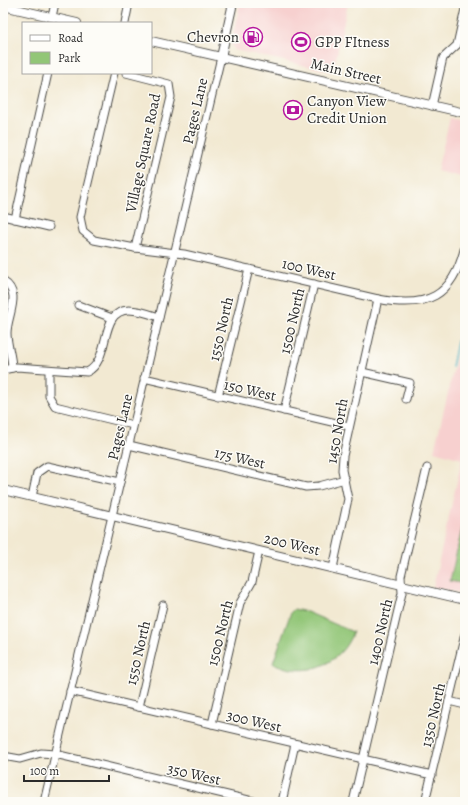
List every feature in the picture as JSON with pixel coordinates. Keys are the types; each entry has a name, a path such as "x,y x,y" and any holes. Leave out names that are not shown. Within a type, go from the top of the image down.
{"main road":[{"path":"221,57 233,3"},
{"path":"3,6 70,22"},
{"name":"Main Street","path":"152,41 465,113"},
{"path":"3,490 32,497"},
{"name":"200 West","path":"32,497 465,600"}],"street":[{"path":"55,3 57,20"},
{"path":"125,22 129,3"},
{"path":"432,106 443,58 457,45 465,9"},
{"name":"Pages Lane","path":"44,802 221,57"},
{"path":"15,219 48,74"},
{"name":"100 West","path":"114,74 80,218 83,231 94,240 135,248 174,252 401,303 412,303 428,299 438,294 455,275 465,246"},
{"name":"Village Square Road","path":"130,74 170,84 171,97 135,248"},
{"path":"3,216 49,227"},
{"name":"1550 North","path":"218,396 248,269"},
{"path":"3,281 11,288 14,297 7,335 12,368"},
{"name":"1500 North","path":"284,411 314,284"},
{"name":"1450 North","path":"333,568 347,504 342,461 378,299"},
{"path":"78,305 112,318"},
{"path":"3,370 12,368 83,372 94,368 100,358 112,318 117,313 128,310 159,317"},
{"path":"49,370 49,396 55,406 133,425"},
{"path":"362,372 410,383 406,399"},
{"name":"150 West","path":"144,378 349,426"},
{"name":"175 West","path":"129,445 306,487 319,486 345,479"},
{"path":"32,497 37,473 47,466 120,482"},
{"name":"1400 North","path":"353,802 402,593 401,576 427,468"},
{"name":"1500 North","path":"212,724 240,603 252,582 259,551"},
{"name":"1550 North","path":"139,707 163,605"},
{"name":"1350 North","path":"425,802 465,634"},
{"name":"300 West","path":"70,691 432,775"},
{"path":"449,701 465,705"},
{"path":"282,802 295,744"},
{"name":"350 West","path":"3,756 20,759 41,753 55,754 257,802"}],"shaded area":[{"path":"240,3 348,3 333,72 235,50 231,44"},
{"path":"450,118 465,122 465,178 437,171"},
{"path":"465,322 465,594 433,587 462,459 434,451"}],"green space":[{"path":"463,524 465,524 465,584 450,581"},
{"path":"294,609 307,612 353,632 347,644 340,653 330,661 309,669 297,670 285,668 273,663 291,612"}],"waterway":[{"path":"452,367 465,304"}],"place":[{"name":"Chevron","path":"253,37"},
{"name":"GPP FItness","path":"301,42"},
{"name":"Canyon View Credit Union","path":"293,110"}]}
